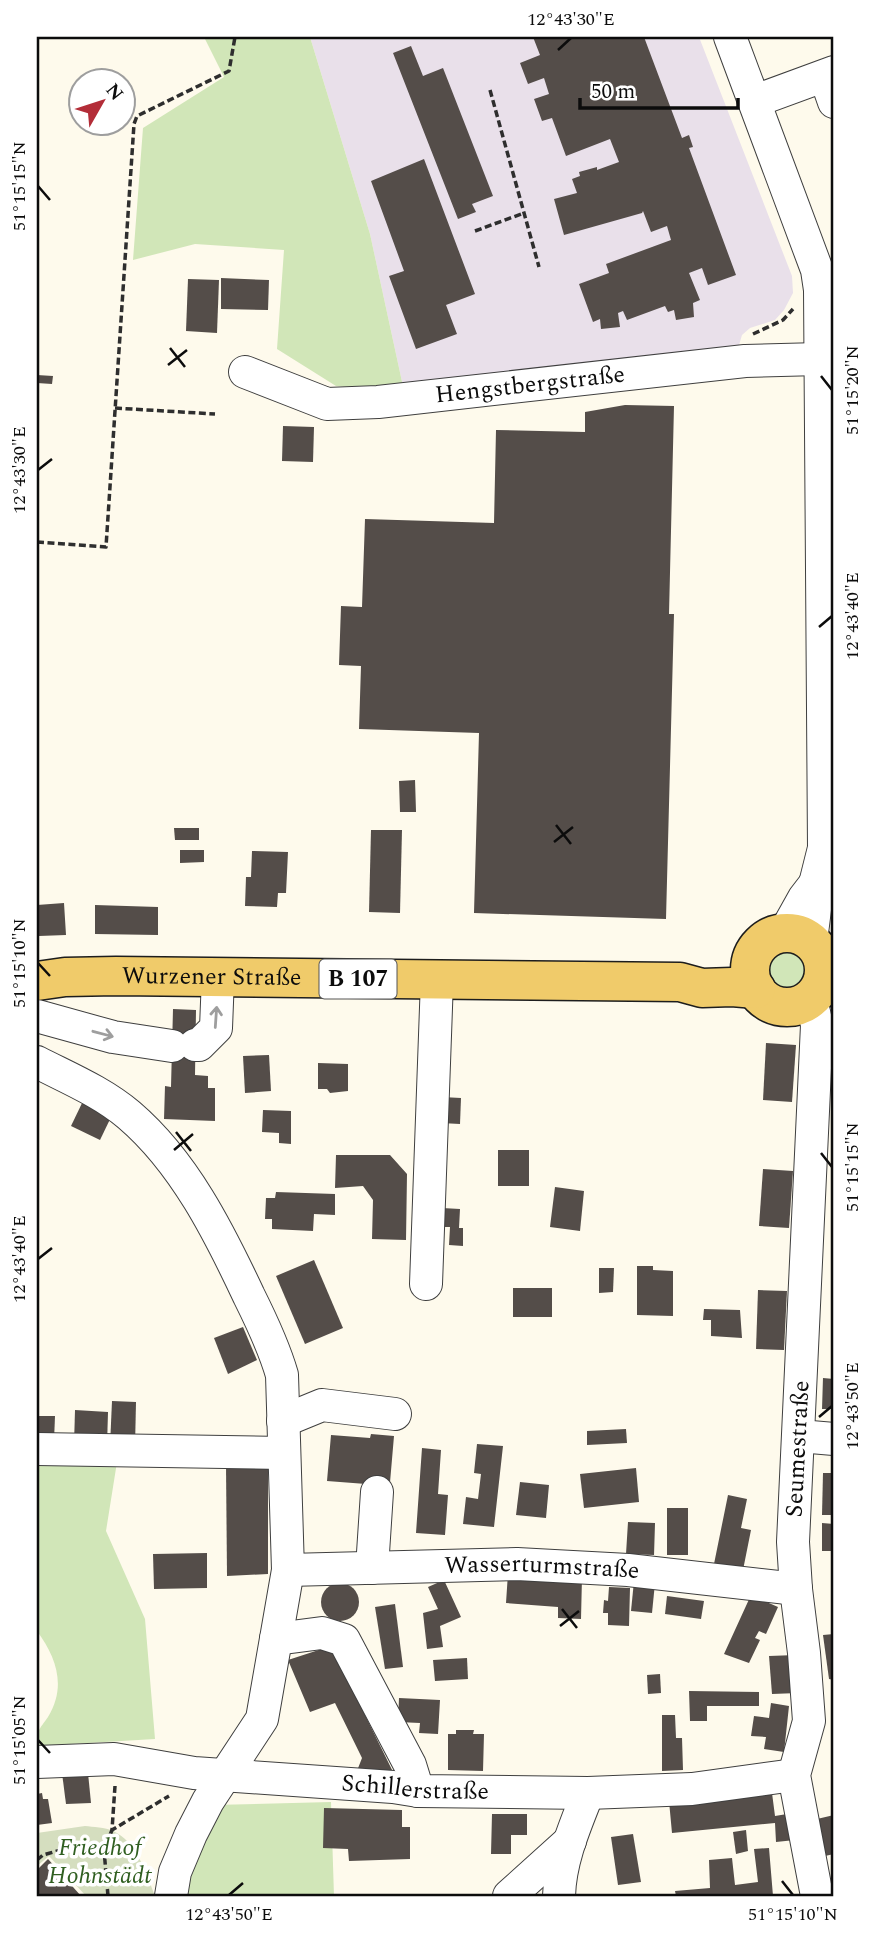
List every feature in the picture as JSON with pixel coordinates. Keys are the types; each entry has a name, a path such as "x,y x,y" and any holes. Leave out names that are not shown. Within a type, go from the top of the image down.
{"main road":[{"name":"Wurzener Straße","path":"37,981 104,976 680,982 754,974 764,940 817,969"},
{"path":"754,974 767,1001 781,1006 797,1006 817,969"}],"street":[{"path":"730,37 817,271 820,290 824,848 815,884 804,898 817,969"},
{"path":"755,101 831,84"},
{"name":"Hengstbergstraße","path":"245,372 327,404 379,402 745,361 820,359"},
{"name":"Seumestraße","path":"817,969 817,1025 793,1542 804,1653 822,1720 794,1775 817,1896"},
{"path":"37,1016 113,1037 183,1046 199,1045 216,1028 218,977"},
{"path":"426,1284 437,980"},
{"path":"37,1062 96,1092 127,1113 152,1136 182,1173 236,1268 276,1352 282,1375 288,1570 262,1718 208,1801 191,1834 175,1872 171,1896"},
{"path":"283,1421 322,1405 355,1423 395,1414"},
{"path":"799,1436 834,1439"},
{"path":"37,1449 283,1453"},
{"path":"372,1569 377,1492"},
{"name":"Wasserturmstraße","path":"288,1570 517,1563 628,1570 796,1590"},
{"path":"276,1639 322,1633 344,1640 410,1765 418,1791"},
{"name":"Schillerstraße","path":"37,1762 114,1759 194,1773 418,1791 588,1793 692,1790 794,1775"},
{"path":"559,1896 560,1877 570,1841 588,1793"},
{"path":"509,1896 570,1841"}],"path":[{"path":"37,542 106,547 134,124 137,116 229,71 235,37"},
{"path":"490,90 539,267"},
{"path":"475,231 524,213"},
{"path":"745,361 743,345 751,335 783,320 796,302"},
{"path":"115,408 215,414"},
{"path":"108,1896 104,1850 112,1830 115,1801 114,1759"},
{"path":"112,1830 174,1793"},
{"path":"37,1860 43,1855 82,1844 104,1850"}],"shaded area":[{"path":"310,37 699,37 792,276 793,293 784,310 775,320 750,328 742,335 739,345 404,391 370,234"}],"green space":[{"path":"204,37 310,37 370,234 404,391 336,386 277,349 284,250 195,244 133,260 143,128 224,77"},
{"path":"788,948 797,949 804,954 809,961 809,979 804,986 797,991 788,992 779,991 772,986 767,979 766,970 767,961 772,954 779,949"},
{"path":"117,1462 106,1531 145,1619 155,1739 37,1746 39,1730 54,1705 58,1683 54,1661 37,1631 37,1463"},
{"path":"331,1802 334,1896 181,1896 213,1805"},
{"name":"Friedhof Hohnstädt","path":"85,1826 110,1830 128,1843 140,1859 155,1896 86,1896 49,1856 37,1866 37,1833"}],"building":[{"path":"533,37 644,37 682,138 689,135 693,147 689,148 736,275 708,285 702,268 689,273 700,300 693,303 694,317 676,320 674,310 668,312 665,306 627,320 623,311 618,313 620,327 601,329 600,319 593,322 579,284 609,273 606,264 671,240 667,226 651,232 643,211 564,235 554,199 577,193 572,179 580,176 579,172 597,167 597,170 619,162 610,139 566,156 552,118 542,121 534,99 549,94 544,78 528,84 520,63 540,55"},
{"path":"411,46 423,76 443,68 493,196 472,204 476,212 458,219 393,53"},
{"path":"424,159 475,294 446,305 457,334 416,349 389,276 404,271 371,181"},
{"path":"221,278 269,280 268,310 221,309"},
{"path":"188,279 219,280 217,333 186,331"},
{"path":"37,375 53,376 52,384 37,383"},
{"path":"625,405 674,406 669,614 674,614 666,919 474,913 479,733 359,729 361,666 339,665 341,606 362,607 365,519 494,523 496,430 585,432 585,412"},
{"path":"283,426 314,427 313,462 282,461"},
{"path":"415,780 416,812 400,812 399,781"},
{"path":"174,828 199,828 199,840 175,840"},
{"path":"371,830 402,830 400,913 369,912"},
{"path":"180,850 204,850 204,862 180,863"},
{"path":"252,851 288,852 286,893 278,893 277,907 245,906 246,877 251,877"},
{"path":"64,903 66,935 39,936 37,905"},
{"path":"95,905 158,907 158,935 95,934"},
{"path":"173,1009 196,1010 195,1075 208,1076 208,1088 215,1088 215,1121 164,1119 165,1086 171,1087"},
{"path":"766,1043 796,1045 792,1102 763,1100"},
{"path":"269,1055 271,1091 245,1093 243,1056"},
{"path":"318,1063 348,1064 348,1091 330,1093 327,1089 318,1089"},
{"path":"442,1097 461,1098 460,1124 441,1123"},
{"path":"84,1099 113,1113 100,1140 71,1126"},
{"path":"263,1110 291,1111 291,1144 279,1143 279,1133 262,1132"},
{"path":"498,1150 529,1150 529,1186 498,1186"},
{"path":"336,1155 390,1155 407,1174 406,1240 372,1239 373,1200 363,1186 335,1188"},
{"path":"763,1169 793,1171 789,1228 759,1226"},
{"path":"555,1187 584,1191 580,1231 550,1227"},
{"path":"276,1192 335,1194 335,1215 314,1214 313,1231 272,1229 272,1219 265,1219 266,1198 275,1198"},
{"path":"442,1208 460,1209 459,1228 463,1228 463,1246 449,1245 450,1227 441,1227"},
{"path":"314,1260 343,1328 305,1344 276,1276"},
{"path":"637,1266 653,1266 653,1270 673,1271 673,1316 637,1315"},
{"path":"599,1268 614,1268 613,1292 599,1293"},
{"path":"513,1288 552,1288 552,1317 513,1317"},
{"path":"758,1290 787,1291 784,1350 756,1349"},
{"path":"704,1309 740,1310 742,1338 711,1336 711,1320 703,1320"},
{"path":"243,1327 257,1360 228,1374 214,1338"},
{"path":"823,1378 834,1379 834,1409 822,1409"},
{"path":"112,1401 136,1402 135,1447 110,1446"},
{"path":"75,1410 108,1412 107,1446 74,1445"},
{"path":"37,1416 55,1416 54,1441 37,1441"},
{"path":"626,1429 627,1443 587,1445 587,1431"},
{"path":"371,1434 394,1436 389,1494 366,1484 327,1481 331,1435 370,1438"},
{"path":"477,1444 503,1446 494,1527 463,1524 466,1497 478,1499 481,1474 474,1473"},
{"path":"422,1448 441,1450 438,1494 448,1495 445,1535 416,1533"},
{"path":"226,1465 268,1466 268,1574 227,1576"},
{"path":"636,1468 639,1502 584,1508 580,1474"},
{"path":"823,1473 834,1473 834,1515 822,1515"},
{"path":"520,1482 549,1485 546,1518 516,1515"},
{"path":"728,1495 747,1499 741,1528 751,1530 743,1570 714,1564"},
{"path":"667,1508 688,1508 688,1555 667,1555"},
{"path":"628,1522 655,1523 654,1555 626,1554"},
{"path":"822,1523 834,1524 834,1551 822,1551"},
{"path":"207,1553 207,1588 154,1589 153,1554"},
{"path":"508,1573 582,1577 581,1619 558,1618 558,1607 506,1603"},
{"path":"444,1580 461,1617 440,1626 443,1647 427,1649 423,1613 438,1609 428,1587"},
{"path":"634,1581 655,1583 652,1613 631,1611"},
{"path":"340,1583 353,1589 359,1602 353,1615 340,1621 327,1615 321,1602 327,1589"},
{"path":"609,1587 630,1588 629,1626 608,1625 608,1613 603,1613 604,1600 608,1601"},
{"path":"751,1595 778,1607 766,1634 759,1631 755,1638 760,1640 749,1663 724,1654"},
{"path":"667,1596 704,1601 701,1619 665,1614"},
{"path":"395,1604 403,1667 385,1669 375,1607"},
{"path":"834,1634 834,1680 829,1679 823,1635"},
{"path":"331,1646 396,1778 355,1776 362,1758 335,1703 310,1712 288,1660"},
{"path":"796,1655 798,1693 772,1694 769,1656"},
{"path":"467,1658 468,1679 435,1681 433,1660"},
{"path":"660,1674 661,1693 648,1694 647,1675"},
{"path":"689,1691 759,1692 759,1706 707,1706 707,1721 690,1721"},
{"path":"399,1698 440,1700 438,1734 419,1733 420,1723 398,1722"},
{"path":"771,1703 789,1706 784,1752 764,1749 766,1737 751,1736 754,1716 769,1718"},
{"path":"662,1715 675,1715 676,1738 682,1738 683,1770 662,1771"},
{"path":"456,1730 474,1730 473,1734 484,1734 483,1771 448,1770 448,1734 456,1734"},
{"path":"62,1773 88,1773 91,1803 66,1804"},
{"path":"42,1793 43,1799 48,1799 52,1823 37,1825 37,1794"},
{"path":"772,1793 775,1816 793,1813 795,1840 776,1842 775,1823 672,1833 669,1801"},
{"path":"324,1808 402,1810 402,1827 410,1827 410,1859 349,1861 348,1849 323,1848"},
{"path":"492,1814 527,1814 527,1835 511,1835 511,1854 491,1854"},
{"path":"834,1815 834,1854 825,1856 817,1819"},
{"path":"746,1830 748,1851 736,1854 733,1832"},
{"path":"633,1834 641,1882 618,1885 611,1837"},
{"path":"769,1848 773,1896 676,1896 675,1891 710,1888 709,1860 732,1858 735,1885 758,1882 754,1849"},
{"path":"48,1859 81,1896 37,1896 37,1870"}]}
